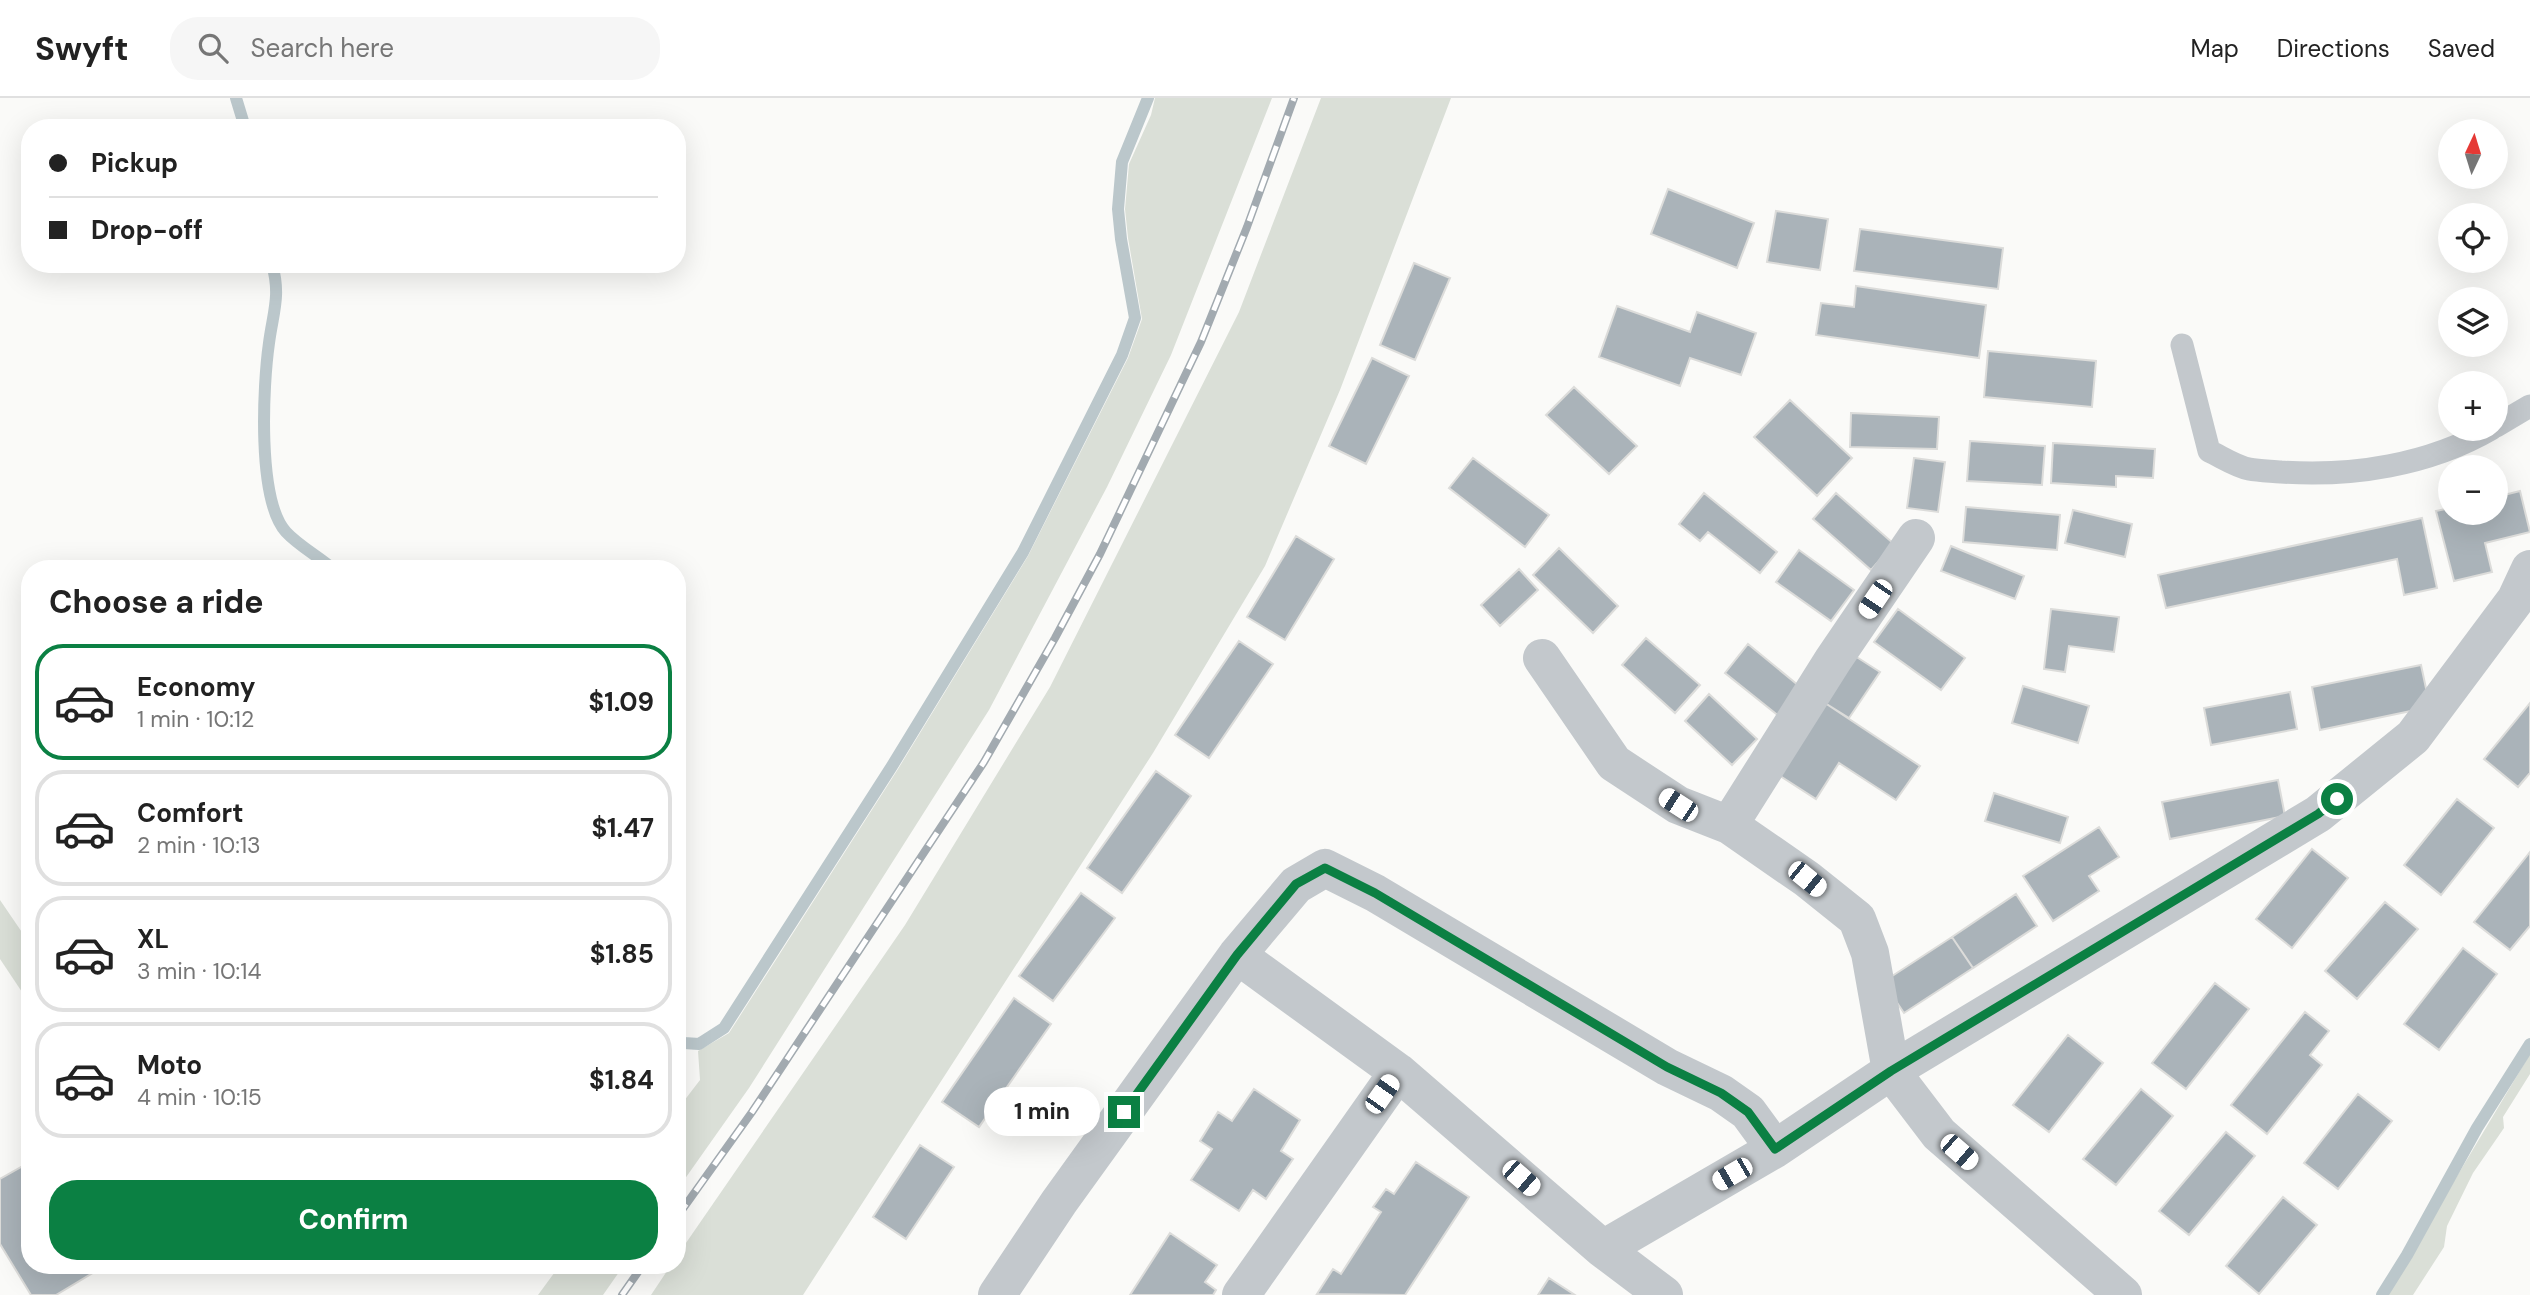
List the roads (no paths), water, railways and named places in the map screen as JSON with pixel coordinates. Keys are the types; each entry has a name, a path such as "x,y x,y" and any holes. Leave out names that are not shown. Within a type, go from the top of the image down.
{"street":[{"path":"1729,825 1833,660 1916,538"},
{"path":"1604,1249 1775,1149 1891,1071 2318,814 2413,737 2516,599 2530,569"},
{"path":"1542,659 1614,762 1678,805 1729,825 1807,879 1857,919 1870,953 1891,1071 1938,1134 2123,1295"},
{"path":"997,1295 1059,1202 1237,955 1296,884 1325,868 1375,893 1667,1067 1721,1093 1748,1112 1775,1149"},
{"path":"1237,955 1398,1072 1604,1249 1664,1295"},
{"path":"1241,1295 1398,1072"}],"lane":[{"path":"2182,345 2209,451 2248,469 2312,474 2376,468 2427,456 2468,441"},
{"path":"2508,419 2530,406"}],"waterway":[{"path":"236,98 242,119"},
{"path":"686,1043 699,1044 724,1028 892,766 1023,552 1122,355 1135,318 1118,209 1122,162 1148,98"},
{"path":"274,273 276,295 267,362 264,413 270,495 286,532 321,560"},
{"path":"2382,1295 2477,1128 2530,1044"}],"railway":[{"path":"686,1204 752,1112 984,762 1055,638 1100,554 1201,342 1294,98"},
{"path":"622,1295 637,1274"}]}
